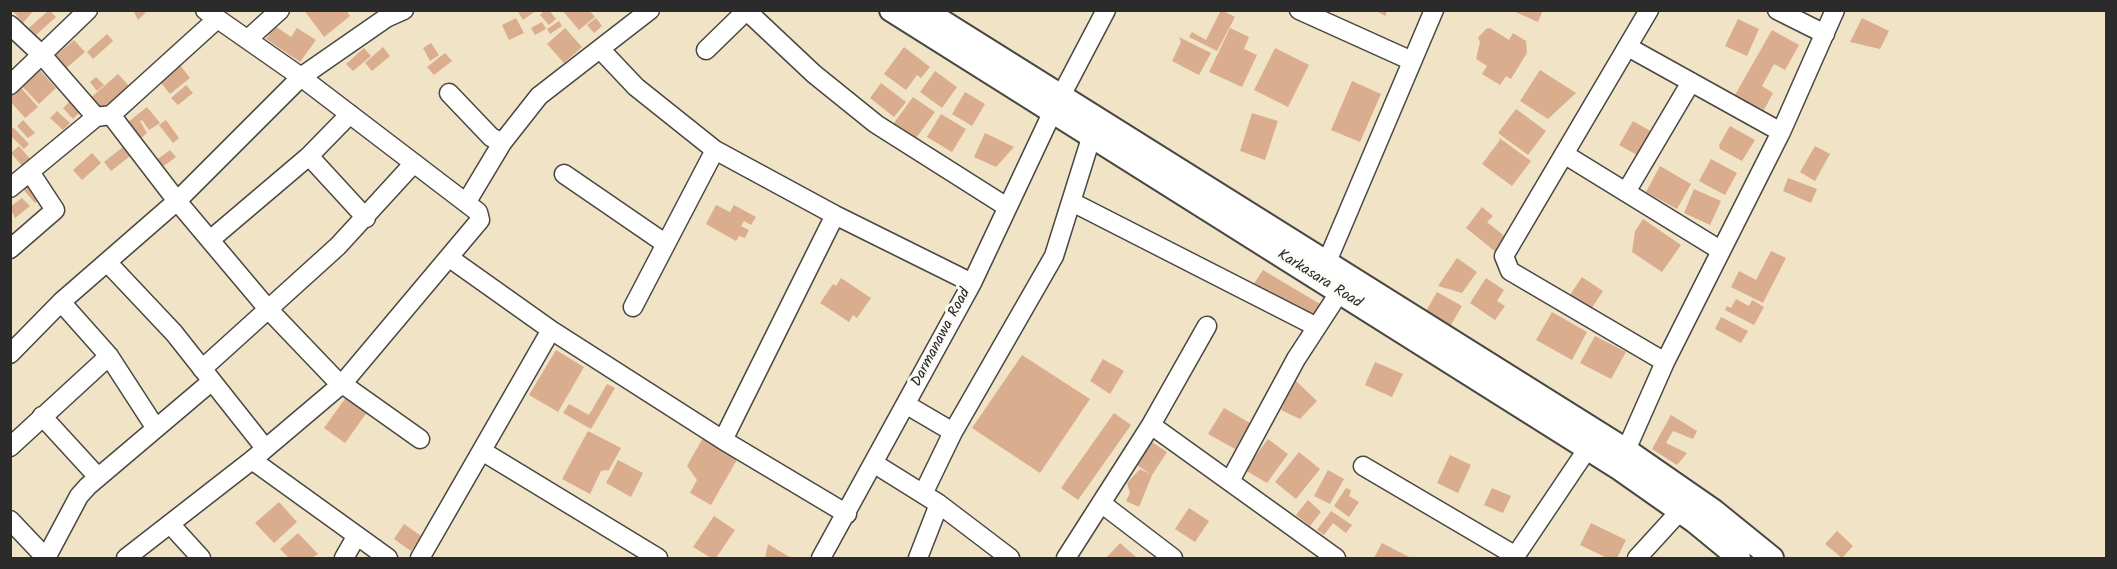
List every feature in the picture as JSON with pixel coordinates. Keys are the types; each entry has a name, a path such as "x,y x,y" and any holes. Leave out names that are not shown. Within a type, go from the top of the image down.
{"main road":[{"name":"Karkasara Road","path":"891,10 1057,104 1326,264 1558,419 1588,448 1680,511 1739,558"},
{"name":"Karkasara Road","path":"924,10 1057,104 1091,138 1339,293 1558,419 1626,450 1714,511 1772,558"}],"street":[{"path":"10,85 88,10"},
{"path":"248,39 280,10"},
{"path":"10,354 61,302 177,201 302,77 384,14 404,10"},
{"path":"466,203 502,143 539,96 650,10"},
{"name":"Darmanawa Road","path":"821,558 875,465 972,283 1057,104 1106,10"},
{"path":"1299,10 1412,61"},
{"path":"1326,264 1434,10"},
{"path":"1649,10 1504,256 1505,264 1510,271 1665,362"},
{"path":"1777,10 1825,34"},
{"path":"1626,450 1665,362 1781,132 1835,10"},
{"path":"706,50 747,11 814,74 876,124 1007,207"},
{"path":"10,188 104,116 211,15 302,77 478,212 480,220 451,259 343,383 259,454 126,558"},
{"path":"10,25 104,116 268,309 334,378 420,439"},
{"path":"1628,47 1781,132"},
{"path":"601,50 636,87 715,150 835,215 972,283"},
{"path":"1626,192 1691,82"},
{"path":"448,93 491,137 502,143"},
{"path":"210,240 309,156 350,114"},
{"path":"923,494 953,432 1054,256 1091,138"},
{"path":"633,307 715,150"},
{"path":"1564,154 1720,250"},
{"path":"309,156 366,218"},
{"path":"10,520 46,558 79,496 97,476 154,427 207,375 268,309 366,218 414,163"},
{"path":"10,249 55,210 30,172"},
{"path":"564,174 666,244"},
{"path":"1072,202 1317,327"},
{"path":"723,440 835,215"},
{"path":"451,259 551,330 723,440 847,514"},
{"path":"107,262 174,333 207,375 259,454 356,537 388,558"},
{"path":"1230,482 1296,359 1339,293"},
{"path":"61,302 109,356 154,427"},
{"path":"1065,558 1151,425 1207,326"},
{"path":"420,558 551,330"},
{"path":"10,447 109,356"},
{"path":"906,405 953,432"},
{"path":"42,416 97,476"},
{"path":"1151,425 1336,558"},
{"path":"1363,466 1515,557 1588,448"},
{"path":"482,451 658,558"},
{"path":"875,465 939,504 1010,558"},
{"path":"1101,503 1173,558"},
{"path":"918,558 939,504"},
{"path":"1637,558 1680,511"},
{"path":"170,524 201,558"},
{"path":"344,558 356,537"}],"building":[{"path":"12,10 34,10 23,23"},
{"path":"49,10 56,17 36,35 29,28"},
{"path":"133,10 148,10 138,20"},
{"path":"304,10 346,10 350,16 324,37"},
{"path":"517,10 537,10 523,20"},
{"path":"545,10 549,10 556,19 549,25 540,15"},
{"path":"562,10 589,10 595,17 579,30"},
{"path":"1221,10 1235,17 1217,51 1189,37 1192,32 1206,40"},
{"path":"1374,10 1386,10 1386,16"},
{"path":"1511,10 1543,10 1538,22"},
{"path":"516,18 524,33 509,40 502,25"},
{"path":"596,18 602,26 594,33 587,25"},
{"path":"1862,18 1889,31 1880,49 1850,42"},
{"path":"1738,19 1759,29 1747,56 1725,46"},
{"path":"559,21 562,26 550,34 547,29"},
{"path":"542,22 546,29 535,35 531,28"},
{"path":"275,26 291,37 297,28 316,40 300,62 266,39"},
{"path":"565,28 582,47 564,63 547,44"},
{"path":"1230,28 1249,37 1244,49 1257,55 1242,87 1209,72"},
{"path":"1490,28 1509,40 1513,33 1526,41 1527,53 1511,79 1506,76 1500,85 1482,74 1487,66 1476,59 1480,42 1478,38"},
{"path":"1772,30 1799,45 1785,70 1774,64 1762,86 1773,93 1764,110 1735,95"},
{"path":"107,34 113,41 93,59 87,52"},
{"path":"1179,37 1211,53 1199,75 1172,61 1181,42"},
{"path":"74,40 85,52 64,70 53,58"},
{"path":"431,43 439,55 430,61 423,48"},
{"path":"383,47 390,56 372,71 365,63"},
{"path":"904,47 930,67 921,78 917,75 906,90 884,74"},
{"path":"364,48 371,56 353,71 346,64"},
{"path":"1275,48 1309,65 1288,107 1254,90"},
{"path":"445,53 452,61 434,75 427,67"},
{"path":"177,61 190,78 170,94 157,78"},
{"path":"37,67 56,88 39,104 19,83"},
{"path":"1540,70 1576,93 1548,119 1520,101"},
{"path":"935,71 957,87 942,108 920,92"},
{"path":"118,74 130,87 100,113 88,100"},
{"path":"96,77 104,85 97,91 90,82"},
{"path":"1352,81 1381,94 1360,142 1331,130"},
{"path":"16,82 38,107 25,118 10,101 10,87"},
{"path":"881,83 906,102 894,117 870,98"},
{"path":"186,85 193,93 178,105 171,98"},
{"path":"965,92 985,104 972,126 952,114"},
{"path":"913,97 935,112 916,138 894,123"},
{"path":"70,101 81,111 73,119 63,108"},
{"path":"147,107 160,123 149,130 142,120 140,121 147,133 139,140 127,123"},
{"path":"1516,109 1546,131 1528,155 1498,133"},
{"path":"57,111 70,123 63,130 50,118"},
{"path":"1252,113 1278,121 1265,160 1240,151"},
{"path":"941,114 966,129 952,152 927,137"},
{"path":"23,120 35,133 28,138 17,126"},
{"path":"166,120 179,138 173,143 159,125"},
{"path":"1633,121 1654,133 1641,157 1619,145"},
{"path":"1730,126 1755,140 1742,161 1720,149 1719,145"},
{"path":"13,127 29,144 24,149 10,135"},
{"path":"985,133 1014,147 996,167 974,157"},
{"path":"1498,137 1531,161 1512,186 1482,164 1500,140"},
{"path":"19,146 32,161 24,168 11,153"},
{"path":"1815,146 1830,154 1815,181 1800,172"},
{"path":"123,147 130,156 111,171 104,162"},
{"path":"170,150 176,157 161,168 155,161"},
{"path":"92,153 101,163 82,180 73,170"},
{"path":"1711,159 1737,173 1725,195 1699,181"},
{"path":"1660,166 1691,184 1677,209 1646,192"},
{"path":"1788,178 1817,189 1811,203 1783,191"},
{"path":"28,182 41,198 35,203 21,187"},
{"path":"1694,189 1721,201 1710,225 1684,213"},
{"path":"22,198 30,206 15,218 10,207"},
{"path":"716,205 730,212 734,205 756,217 751,225 744,221 741,226 749,230 745,238 739,236 736,241 706,224"},
{"path":"1482,207 1493,216 1487,222 1508,239 1497,253 1466,228"},
{"path":"1643,219 1681,245 1662,272 1632,252 1635,231"},
{"path":"1771,251 1786,258 1763,303 1731,287 1739,271 1756,280"},
{"path":"1457,258 1477,272 1462,293 1438,286"},
{"path":"1263,270 1320,304 1310,320 1253,285"},
{"path":"1582,277 1603,291 1591,309 1570,295"},
{"path":"841,278 871,298 857,318 853,315 849,322 820,303 833,284 836,286"},
{"path":"1486,278 1504,290 1497,301 1505,306 1495,320 1470,303"},
{"path":"1437,292 1462,306 1451,325 1426,311"},
{"path":"1736,299 1749,306 1752,300 1764,307 1754,325 1725,310 1727,306 1731,308"},
{"path":"1552,312 1587,332 1572,360 1536,340"},
{"path":"1721,317 1748,331 1741,343 1715,329"},
{"path":"1595,336 1626,352 1611,379 1580,363"},
{"path":"556,350 584,367 558,412 529,395"},
{"path":"1022,355 1090,399 1040,473 972,428"},
{"path":"1103,359 1124,371 1110,394 1090,381"},
{"path":"1375,362 1403,374 1392,397 1365,385"},
{"path":"1295,380 1317,401 1300,419 1281,410"},
{"path":"607,384 615,388 591,429 563,413 569,404 589,415"},
{"path":"347,396 368,411 345,443 324,428"},
{"path":"1224,408 1250,423 1235,449 1208,434"},
{"path":"1114,413 1131,425 1078,500 1061,488"},
{"path":"1671,415 1697,431 1693,439 1673,431 1666,443 1687,453 1677,465 1652,449"},
{"path":"588,431 621,448 609,470 601,471 590,494 562,479"},
{"path":"703,438 738,458 711,505 690,493 697,480 687,466"},
{"path":"1268,439 1288,454 1267,483 1245,470"},
{"path":"1152,442 1167,452 1152,475 1137,465"},
{"path":"1299,452 1320,469 1296,499 1275,482"},
{"path":"1450,455 1471,465 1458,493 1437,483"},
{"path":"618,460 643,473 631,497 606,483"},
{"path":"1140,469 1152,475 1139,507 1126,501 1130,493 1127,483"},
{"path":"1328,470 1344,479 1330,504 1314,496"},
{"path":"1346,488 1351,490 1349,496 1359,502 1349,517 1334,506"},
{"path":"1492,488 1511,496 1503,513 1484,505"},
{"path":"1308,500 1321,512 1310,526 1296,515"},
{"path":"279,502 297,522 274,543 255,523"},
{"path":"1189,508 1209,521 1195,542 1175,529"},
{"path":"1331,511 1352,525 1346,533 1333,523 1324,535 1317,530"},
{"path":"714,516 735,530 716,558 711,558 693,547"},
{"path":"1591,523 1626,540 1617,558 1607,558 1580,545"},
{"path":"404,524 421,536 411,551 394,539"},
{"path":"1837,531 1853,546 1842,558 1825,544"},
{"path":"298,533 318,554 312,558 289,558 280,549"},
{"path":"1120,543 1137,558 1106,558"},
{"path":"1382,543 1411,558 1374,558"},
{"path":"768,544 791,558 765,558"}]}
